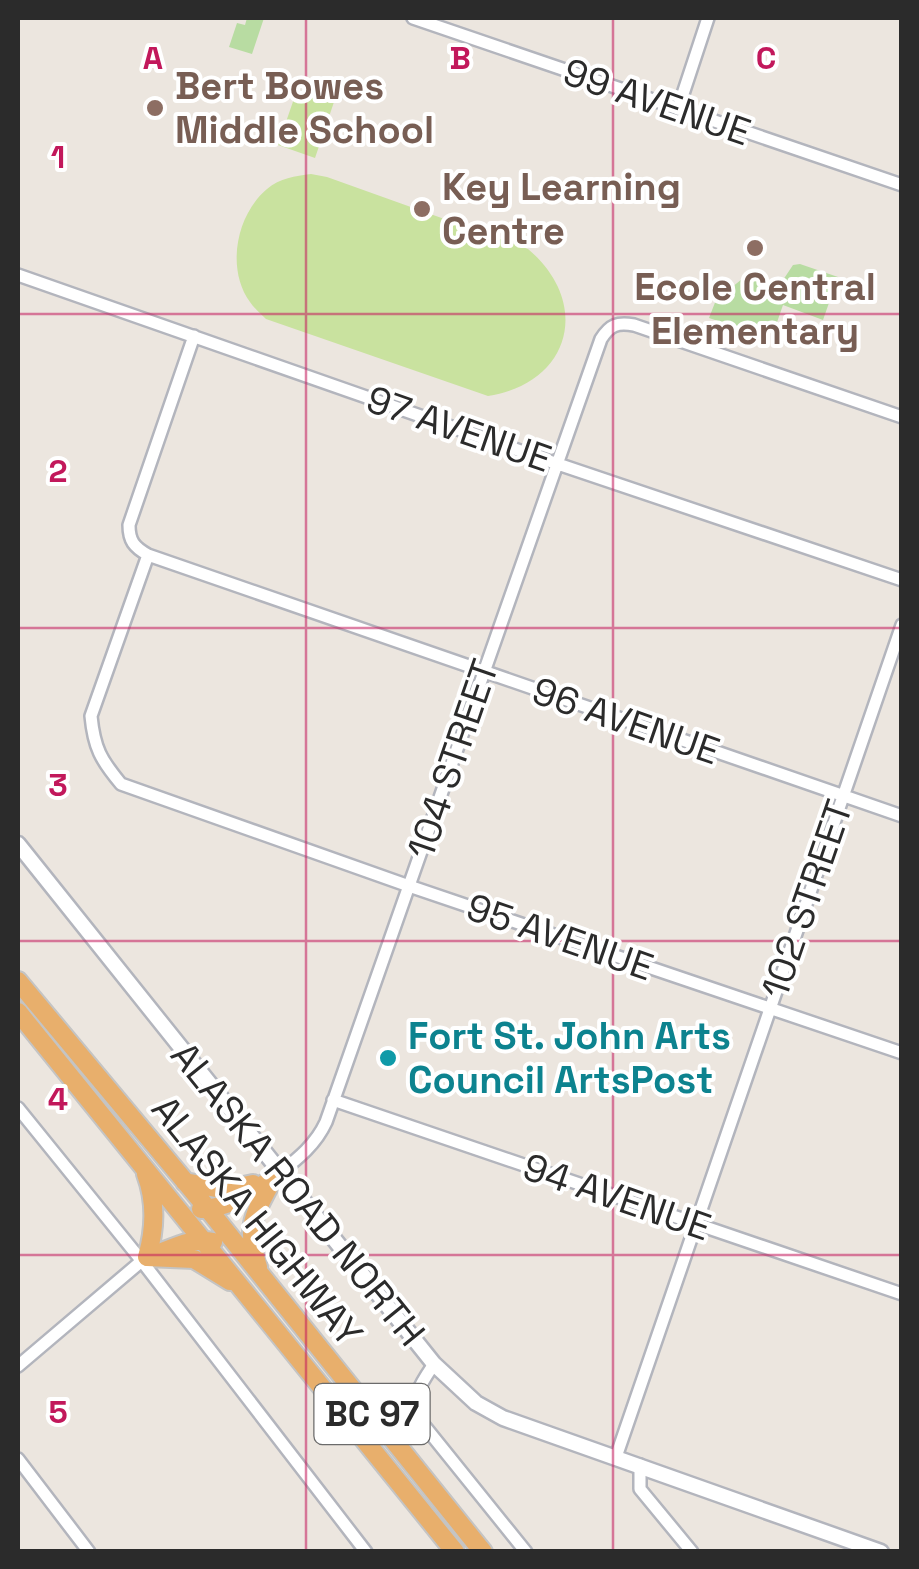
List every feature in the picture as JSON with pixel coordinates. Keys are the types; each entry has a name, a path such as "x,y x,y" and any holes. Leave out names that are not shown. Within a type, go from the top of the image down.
{"highway":[{"name":"ALASKA HIGHWAY","path":"18,981 208,1209 483,1552"},
{"name":"ALASKA HIGHWAY","path":"18,1012 455,1552"},
{"path":"141,1162 153,1210 151,1242 144,1259"},
{"path":"185,1182 226,1190 277,1175"},
{"path":"178,1209 208,1209 240,1199 277,1175"},
{"path":"262,1277 250,1231 277,1175"},
{"path":"144,1259 204,1239 238,1249"},
{"path":"144,1259 194,1259 245,1291"}],"street":[{"name":"99 AVENUE","path":"414,18 902,186"},
{"path":"678,109 708,18"},
{"name":"97 AVENUE","path":"18,275 902,580"},
{"name":"104 STREET","path":"277,1175 316,1140 334,1100 607,329 622,322 634,325 902,417"},
{"name":"96 AVENUE","path":"194,336 129,525 130,539 136,548 902,816"},
{"name":"95 AVENUE","path":"148,554 91,716 98,756 121,784 902,1053"},
{"name":"102 STREET","path":"616,1457 902,625"},
{"name":"ALASKA ROAD NORTH","path":"18,844 277,1175 434,1364 416,1395 418,1418 526,1552"},
{"name":"94 AVENUE","path":"334,1100 902,1294"},
{"path":"18,1108 144,1259 366,1552"},
{"path":"18,1366 144,1259"},
{"path":"434,1364 476,1404 496,1415 881,1552"},
{"path":"18,1459 89,1552"},
{"path":"640,1465 640,1488 692,1552"}],"green space":[{"path":"247,18 264,18 252,54 229,47 237,23 245,25"},
{"path":"297,90 334,102 315,158 278,145"},
{"path":"311,174 528,249 548,270 560,293 565,316 563,338 554,358 538,375 516,388 488,396 266,319 250,302 238,274 242,227 256,200 267,189 282,180"},
{"path":"793,265 838,277 823,320 783,305 775,328 754,333 709,318 716,300 747,275 781,283"}],"place":[{"name":"Bert Bowes Middle School","path":"155,108"},
{"name":"Key Learning Centre","path":"422,209"},
{"name":"Ecole Central Elementary","path":"755,248"},
{"name":"Fort St. John Arts Council ArtsPost","path":"388,1058"}]}
